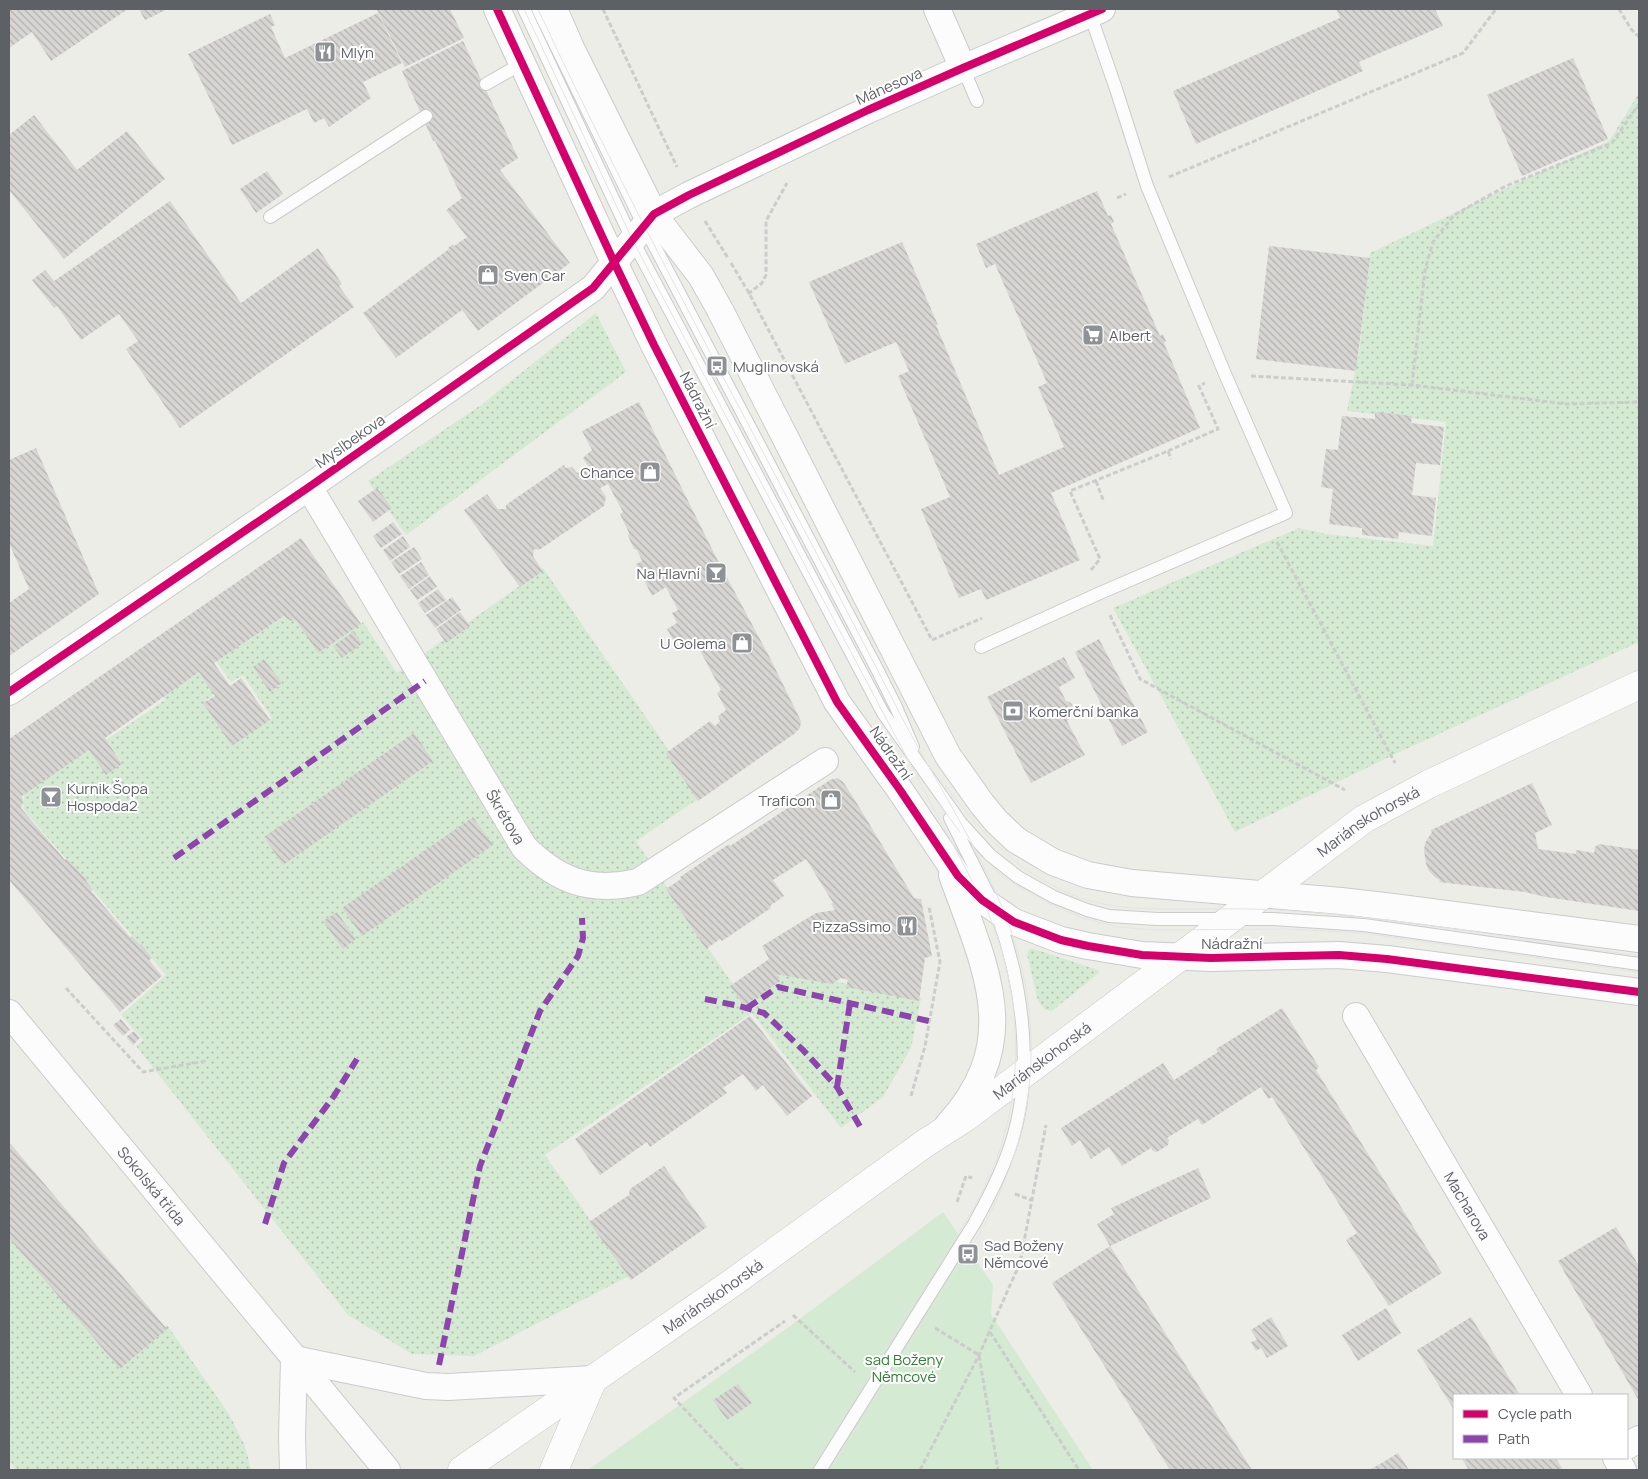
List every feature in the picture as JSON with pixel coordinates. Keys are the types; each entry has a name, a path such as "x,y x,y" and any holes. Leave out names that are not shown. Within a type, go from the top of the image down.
{"main road":[{"name":"Mariánskohorská","path":"462,1470 732,1283 942,1132 966,1117 1364,819 1429,784 1639,685"},
{"path":"554,1470 593,1379"}],"street":[{"name":"Nádražní","path":"497,9 658,354 837,702 958,876 982,900 1014,922 1061,940 1112,951 1178,957 1340,955 1386,959 1639,992"},
{"path":"554,9 644,226 664,228 701,276 948,756 968,786 996,821 1016,840 1033,851 1072,870 1132,883 1394,907 1639,940"},
{"path":"937,9 963,68"},
{"name":"Mánesova","path":"690,195 963,68 1096,12"},
{"name":"Myslbekova","path":"9,692 309,487 593,288 644,226 690,195"},
{"name":"Škrétova","path":"309,487 524,847 539,862 557,874 593,886 611,887 638,882 825,761"},
{"name":"Nádražní","path":"942,1132 962,1109 980,1079 992,1043 993,1027 991,1001 985,970 946,858"},
{"name":"Sokolská třída","path":"9,1013 387,1470"},
{"name":"Macharova","path":"1356,1016 1578,1394"},
{"path":"293,1470 294,1359 426,1386 448,1387 593,1379"},
{"path":"1628,1445 1639,1439"},
{"path":"1617,1459 1623,1470"}],"lane":[{"path":"524,9 644,226 896,706 924,772 942,801 995,908 1010,954 1017,986 1022,1031 1022,1075 1019,1109 1014,1134 1003,1165 988,1200 820,1470"},
{"path":"538,9 883,714 961,823 990,855 1018,877 1054,897 1087,910 1118,917 1299,920 1364,925 1639,964"},
{"path":"981,646 1286,514 1146,186 1116,89 1096,12"},
{"path":"486,84 523,64"},
{"path":"963,68 977,101"},
{"path":"270,217 426,116"}],"path":[{"path":"604,9 690,195 749,292 932,640 985,617"},
{"path":"1146,186 1463,53 1496,9"},
{"path":"1619,9 1631,29 1639,37"},
{"path":"1412,385 1425,270 1433,242 1454,215 1506,186 1612,143 1639,104"},
{"path":"749,292 762,283 766,276 766,221 788,180"},
{"path":"1345,790 1140,679 1091,571 1100,558 1070,491 1218,429 1199,386 1225,374 1412,385 1566,404 1639,402"},
{"path":"1168,451 1171,459"},
{"path":"1096,481 1104,502"},
{"path":"1267,521 1395,763"},
{"path":"911,1096 925,1046 940,962 928,902"},
{"path":"66,988 142,1072 206,1061"},
{"path":"920,1470 980,1355 1020,1263 1046,1125"},
{"path":"957,1203 966,1176"},
{"path":"793,1315 855,1372"},
{"path":"744,1470 674,1398 785,1321"},
{"path":"935,1328 980,1355"},
{"path":"990,1331 1079,1470"},
{"path":"980,1355 998,1470"}],"green space":[{"path":"1639,93 1639,642 1391,756 1235,832 1113,608 1299,528 1327,534 1433,546 1446,422 1347,411 1359,353 1370,253 1609,141"},
{"path":"596,313 626,372 406,535 368,481 481,405"},
{"path":"543,568 701,797 636,841 742,998 776,970 921,998 911,1048 883,1097 841,1128 752,1013 545,1155 629,1276 474,1356 412,1354 348,1315 136,1046 143,1040 121,1015 166,975 23,809 24,793 89,746 106,772 121,761 106,740 165,700 162,695 201,669 216,693 205,701 234,743 272,718 243,675 231,682 216,661 294,610 320,650 363,622 397,673"},
{"path":"1030,949 1100,972 1052,1011 1045,1010 1038,1001 1027,954"},
{"name":"sad Boženy Němcové","path":"943,1212 993,1285 991,1314 1093,1470 588,1470 786,1329"},
{"path":"9,1235 121,1365 167,1325 229,1414 245,1446 251,1470 16,1470 9,1460"}],"building":[{"path":"9,9 128,9 51,61 32,32 9,48"},
{"path":"139,9 168,9 145,20"},
{"path":"450,9 464,38 405,67 377,10"},
{"path":"1336,9 1435,9 1443,26 1359,62 1363,71 1196,144 1173,91 1340,18"},
{"path":"378,13 402,63 363,82 371,98 329,127 324,118 314,123 307,109 232,145 188,54 270,14 275,25 271,27 285,58"},
{"path":"463,41 518,158 500,170 570,263 478,331 462,310 396,358 363,313 449,249 453,244 454,246 467,237 446,210 462,198 435,141 433,141 402,71"},
{"path":"1573,58 1608,139 1522,176 1487,95"},
{"path":"34,115 77,170 127,131 165,179 64,259 9,190 9,135"},
{"path":"267,171 283,194 256,213 240,189"},
{"path":"1097,191 1108,216 1111,215 1114,222 1111,224 1160,336 1163,334 1166,341 1164,343 1200,428 1051,493 1080,560 986,600 981,589 959,598 921,509 950,497 898,376 909,371 896,342 845,364 809,282 902,242 999,475 1064,447 1038,387 1047,383 995,264 986,268 976,244"},
{"path":"170,201 241,303 318,248 342,284 339,286 354,307 180,428 126,349 138,341 119,314 81,340 57,306 54,308 32,280 45,270 54,281"},
{"path":"1269,246 1370,258 1356,371 1256,359"},
{"path":"639,402 716,557 801,721 800,728 794,734 698,801 666,753 710,721 715,726 720,721 718,716 726,710 717,693 721,690 695,641 679,651 667,629 677,623 672,613 678,610 666,587 652,596 636,564 642,561 628,536 629,533 620,514 623,512 608,484 600,488 606,497 604,506 539,550 534,549 533,556 543,571 520,587 464,510 487,494 498,509 506,509 506,505 564,465 565,468 572,467 577,473 588,466 583,458 592,450 582,431"},
{"path":"1375,412 1412,416 1411,423 1444,427 1440,465 1416,463 1412,495 1436,498 1432,536 1399,532 1398,539 1362,535 1362,528 1329,524 1333,489 1321,487 1326,449 1338,450 1342,416 1375,419"},
{"path":"36,448 99,594 9,656 9,603 29,589 9,543 9,460"},
{"path":"377,488 392,508 373,522 358,501"},
{"path":"393,522 402,534 381,548 373,536"},
{"path":"403,536 410,547 390,561 383,550"},
{"path":"301,538 361,624 318,653 296,620 291,621 284,616 214,663 230,686 241,678 270,720 232,746 203,703 215,696 199,672 105,738 122,764 106,775 89,750 22,796 23,803 21,808 65,860 67,859 87,880 93,890 91,891 130,937 132,936 141,944 152,958 149,960 162,976 120,1012 9,880 9,739"},
{"path":"414,547 422,559 399,574 391,562"},
{"path":"421,562 429,575 409,589 400,576"},
{"path":"430,576 437,587 417,600 410,590"},
{"path":"438,589 446,600 425,613 418,603"},
{"path":"452,597 461,610 435,628 426,615"},
{"path":"460,612 470,626 446,643 436,629"},
{"path":"354,631 362,644 342,658 333,646"},
{"path":"1099,639 1148,732 1122,746 1075,652"},
{"path":"1064,657 1075,678 1059,687 1066,701 1071,703 1074,708 1072,717 1067,721 1085,755 1031,783 987,697"},
{"path":"264,659 282,683 270,692 253,667"},
{"path":"414,733 433,761 283,865 264,837"},
{"path":"837,778 843,782 853,797 914,898 921,899 932,956 925,958 919,1001 846,987 848,980 841,978 832,984 776,974 780,981 744,1006 730,986 769,959 762,946 816,913 835,910 831,904 833,903 806,859 773,880 784,896 770,906 771,908 722,941 720,939 706,949 666,889 681,879 680,877 729,844 730,846 830,780"},
{"path":"1532,783 1552,825 1535,833 1538,849 1576,854 1576,850 1594,853 1595,847 1599,844 1639,850 1639,911 1525,892 1439,882 1440,880 1429,871 1424,850 1425,843 1432,832 1431,830"},
{"path":"473,817 493,845 362,936 342,908"},
{"path":"337,912 356,939 343,949 323,921"},
{"path":"1282,1008 1319,1067 1316,1070 1442,1273 1389,1306 1346,1240 1357,1233 1272,1097 1268,1099 1261,1087 1202,1125 1198,1119 1167,1138 1169,1140 1168,1145 1157,1152 1151,1148 1122,1166 1109,1147 1091,1159 1080,1140 1072,1146 1061,1128 1163,1063 1174,1080 1218,1052 1216,1049"},
{"path":"750,1016 812,1096 787,1116 763,1085 756,1091 743,1074 723,1088 727,1093 650,1147 647,1142 600,1175 575,1139"},
{"path":"121,1019 130,1030 123,1036 113,1025"},
{"path":"134,1031 140,1038 133,1045 126,1037"},
{"path":"9,1142 167,1329 120,1369 9,1238"},
{"path":"664,1166 707,1227 631,1280 589,1222 629,1195 630,1189"},
{"path":"1198,1168 1211,1198 1110,1246 1097,1224 1114,1214 1111,1208"},
{"path":"1616,1227 1639,1266 1639,1401 1558,1261"},
{"path":"1110,1246 1252,1470 1170,1470 1052,1283"},
{"path":"1386,1308 1401,1333 1358,1361 1342,1335"},
{"path":"1271,1317 1288,1346 1267,1358 1261,1348 1256,1351 1251,1342 1257,1340 1251,1330"},
{"path":"1471,1317 1519,1394 1453,1394 1453,1408 1417,1350"},
{"path":"738,1384 752,1403 727,1420 713,1400"},
{"path":"1398,1453 1409,1470 1369,1470 1380,1464"},
{"path":"1462,1459 1557,1459 1563,1470 1469,1470"}],"tram line":[{"path":"524,9 632,239 981,898 1001,947 1009,981 1014,1015 1016,1050 1014,1085 1008,1119 999,1152 986,1184 964,1224 808,1470"},
{"path":"538,9 668,272 896,706 971,841 1004,911 1025,983 1030,1017 1031,1051 1029,1083 1025,1115 1006,1177 993,1208 977,1238 831,1470"},
{"path":"945,785 972,819 1016,862 1032,874 1071,894 1099,903 1128,908 1266,909 1379,919 1639,956"},
{"path":"936,800 960,832"},
{"path":"981,856 1000,874 1050,904 1082,918 1118,927 1154,930 1289,929 1362,933 1639,972"}],"marked path":[{"path":"174,858 425,681"},
{"path":"439,1365 480,1166 540,1011 578,956 583,938 582,918"},
{"path":"747,1008 778,987 929,1021"},
{"path":"705,999 764,1013 803,1050 837,1087 862,1130"},
{"path":"837,1087 850,1003"},
{"path":"265,1224 284,1163 334,1096 357,1059"}],"cycle path":[{"path":"497,9 654,345 837,702 958,876 982,900 1014,922 1061,940 1142,955 1211,958 1339,955 1387,959 1639,992"},
{"path":"9,692 309,487 593,288 654,214 689,195 868,110 1102,9"}],"place":[{"name":"Mlýn","path":"325,52"},
{"name":"Sven Car","path":"488,275"},
{"name":"Albert","path":"1093,335"},
{"name":"Muglinovská","path":"717,366"},
{"name":"Chance","path":"650,472"},
{"name":"Na Hlavní","path":"716,573"},
{"name":"U Golema","path":"742,643"},
{"name":"Komerční banka","path":"1013,711"},
{"name":"Kurnik Šopa Hospoda2","path":"51,797"},
{"name":"Traficon","path":"831,800"},
{"name":"PizzaSsimo","path":"907,926"},
{"name":"Sad Boženy Němcové","path":"968,1254"}]}
